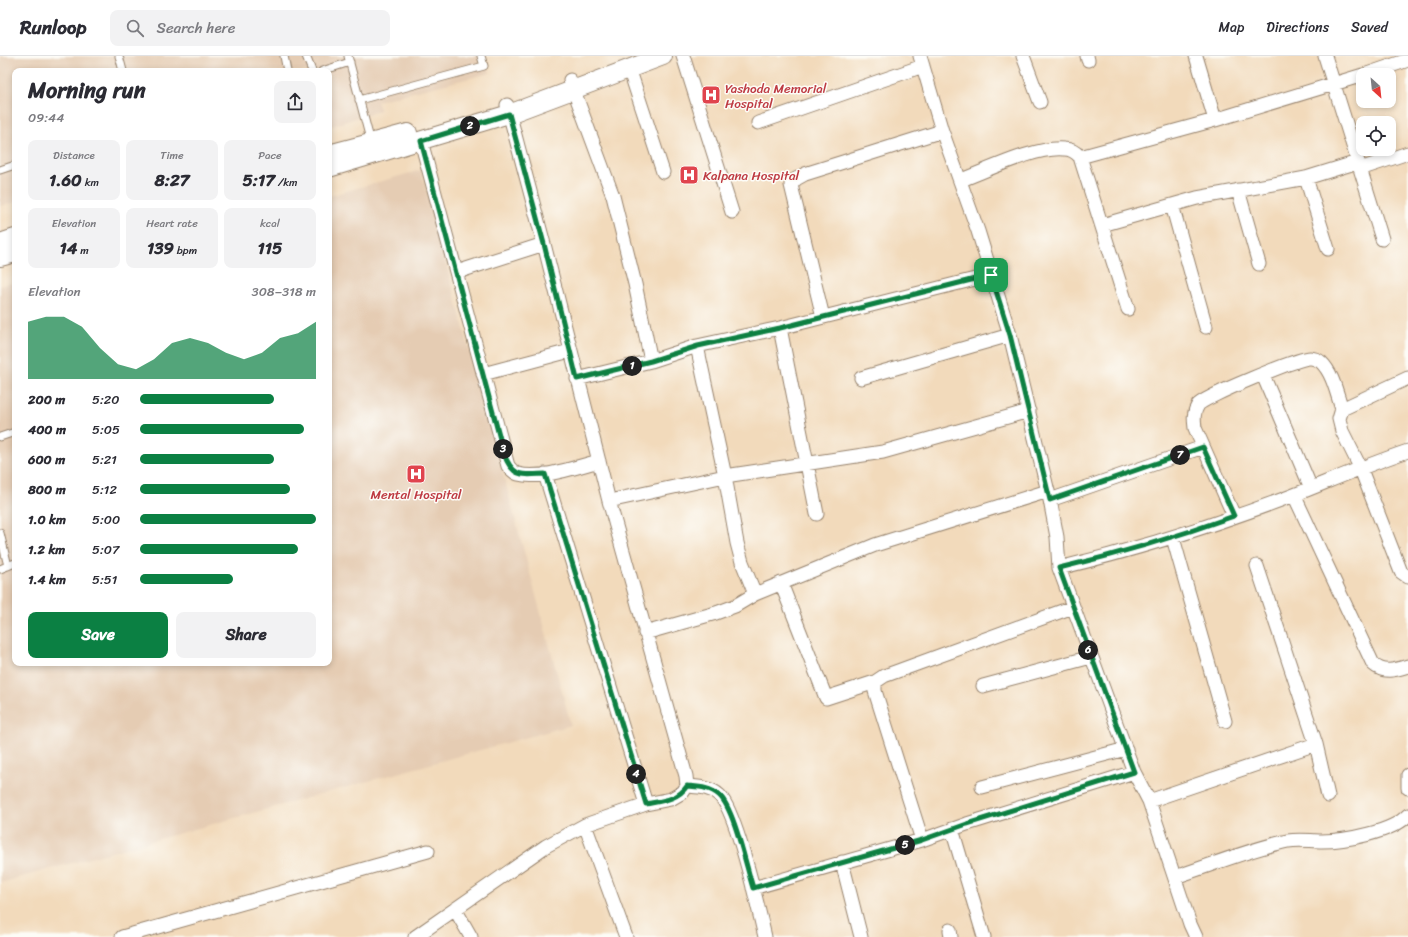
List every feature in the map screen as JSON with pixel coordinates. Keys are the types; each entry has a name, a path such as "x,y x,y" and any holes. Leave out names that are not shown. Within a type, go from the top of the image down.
{"street":[{"path":"332,154 421,141 634,62 663,56"},
{"path":"683,56 732,212"},
{"path":"1023,56 1040,102"},
{"path":"1196,56 1215,120"},
{"path":"1325,56 1382,239"},
{"path":"1384,68 1408,60"},
{"path":"758,123 921,61 942,131 961,180 1010,335 1049,496 1057,537 1059,568 1134,772 1148,801 1190,924 1196,937"},
{"path":"634,62 664,172"},
{"path":"1080,157 1215,120 1356,77"},
{"path":"572,85 613,196 636,284 651,361"},
{"path":"332,167 372,149 440,125 508,109"},
{"path":"415,937 427,933 455,909 546,846 585,825 646,804 671,800 683,792 687,786 686,776 609,501 508,109"},
{"path":"823,317 791,185 796,179 805,174 942,131"},
{"path":"421,141 508,466 516,473 526,475 545,474 599,461"},
{"path":"961,180 1033,153 1063,148 1076,152 1080,157 1128,309"},
{"path":"1102,225 1197,198 1306,178 1408,153"},
{"path":"1306,178 1328,249"},
{"path":"1238,190 1259,264"},
{"path":"1172,205 1206,327"},
{"path":"0,243 12,239"},
{"path":"457,272 544,244"},
{"path":"0,257 12,254"},
{"path":"577,379 651,361 698,346 780,328 991,275"},
{"path":"780,328 817,514"},
{"path":"861,378 1010,335"},
{"path":"698,346 726,476 731,519 738,549 755,594"},
{"path":"483,374 570,351"},
{"path":"1234,516 1195,428 1193,415 1199,404 1212,396 1263,375 1311,358 1321,362 1330,377 1342,409 1339,419 1342,431 1360,468 1401,572 1408,577"},
{"path":"1263,375 1311,488"},
{"path":"1342,409 1408,378"},
{"path":"609,501 726,476 883,452 1029,411"},
{"path":"645,633 716,613 735,606 755,594 875,544 1049,496 1203,447"},
{"path":"1059,568 1112,556 1173,538 1294,495 1360,468 1408,451"},
{"path":"545,474 646,804"},
{"path":"1294,495 1373,664 1378,668 1387,671 1408,666"},
{"path":"1173,538 1225,721"},
{"path":"1257,566 1316,744 1328,796"},
{"path":"781,583 826,698 875,682 884,676 1073,606"},
{"path":"982,686 1091,657"},
{"path":"875,682 875,691 922,840"},
{"path":"1148,801 1316,744"},
{"path":"982,787 1126,749"},
{"path":"753,888 922,840 952,829 1134,772"},
{"path":"1408,775 1408,788"},
{"path":"687,786 708,788 719,795 729,810 753,888 765,937"},
{"path":"1175,877 1290,841 1338,840 1377,831 1403,821 1408,815"},
{"path":"585,825 626,937"},
{"path":"952,829 984,937"},
{"path":"122,937 428,851"},
{"path":"842,862 861,937"},
{"path":"455,909 471,937"}],"lane":[{"path":"119,56 122,68"},
{"path":"284,56 286,68"},
{"path":"306,56 311,68"},
{"path":"359,100 484,66 481,56"},
{"path":"329,68 349,59 372,149"},
{"path":"0,170 12,166"},
{"path":"0,437 12,433"},
{"path":"0,533 12,564 0,569"}],"shaded area":[{"path":"0,56 486,56 490,73 377,101 380,110 332,126 332,68 12,68 12,203 0,206"},
{"name":"Mental Hospital","path":"421,170 571,725 0,883 0,286 12,283 12,666 332,666 332,195"}],"place":[{"name":"Yashoda Memorial Hospital","path":"711,95"},
{"name":"Kalpana Hospital","path":"689,175"},
{"name":"Mental Hospital","path":"416,474"}],"route":[{"path":"509,114 544,244 577,379 651,361 698,346 780,328 991,275 1010,335 1050,500 1203,447 1234,516 1173,538 1112,556 1059,568 1134,772 967,824 922,840 753,888 729,810 719,795 708,788 687,786 683,792 671,800 646,804 545,474 526,475 516,473 508,466 421,141 509,114"}]}
